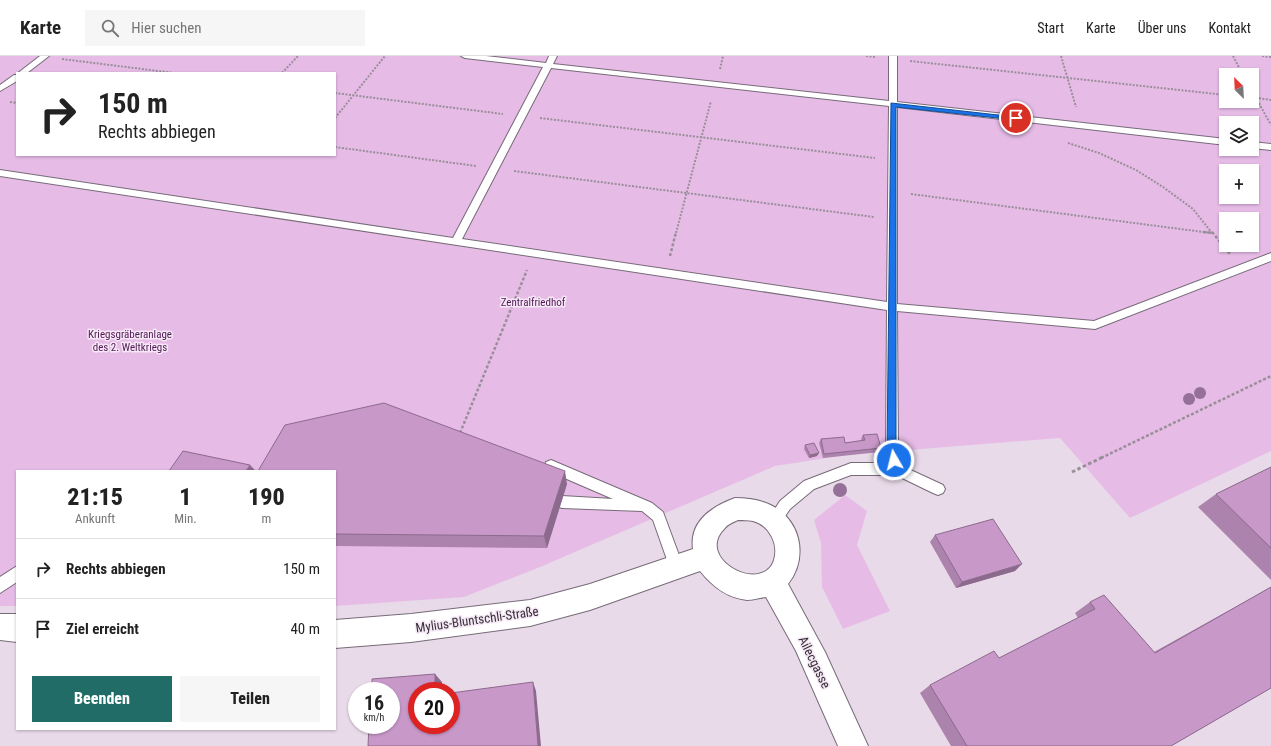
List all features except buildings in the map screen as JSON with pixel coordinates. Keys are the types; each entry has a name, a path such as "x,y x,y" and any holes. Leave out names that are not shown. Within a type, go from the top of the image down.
{"street":[{"path":"735,509 749,509 762,513 774,521 782,530 787,541 788,553 786,564 781,574 772,582 760,586 747,587 734,584 712,569 706,557 704,544 706,532 713,521 723,513 735,509"},
{"name":"Mylius-Bluntschli-Straße","path":"336,634 411,628 530,613 590,597 676,566 706,557"},
{"name":"Ailecgasse","path":"772,582 794,619 853,746"},
{"path":"0,627 16,628"}],"lane":[{"path":"23,72 44,56"},
{"path":"465,56 1219,141"},
{"path":"456,241 553,56"},
{"path":"893,58 892,451 897,469"},
{"path":"0,89 16,78"},
{"path":"1259,146 1271,147"},
{"path":"0,174 456,241 892,308 1094,325 1271,257"},
{"path":"540,462 648,507 658,516 676,566"},
{"path":"774,521 785,505 810,485 851,469 897,469 938,489"},
{"path":"562,502 648,507"},
{"path":"0,586 16,574"}],"path":[{"path":"44,56 166,72"},
{"path":"283,72 298,56"},
{"path":"336,117 385,56"},
{"path":"665,273 723,56"},
{"path":"866,56 1219,94"},
{"path":"1061,56 1077,112 1073,125"},
{"path":"1233,56 1239,68"},
{"path":"1262,56 1271,57"},
{"path":"336,93 893,160"},
{"path":"1259,98 1271,100"},
{"path":"1259,103 1271,125"},
{"path":"1062,141 1099,153 1136,170 1194,209 1230,252 1240,269"},
{"path":"336,147 686,194 893,219"},
{"path":"893,192 1213,233"},
{"path":"460,434 534,253"},
{"path":"1072,472 1271,376"}],"green space":[{"name":"Zentralfriedhof","path":"0,56 1271,56 1271,451 1130,518 1060,438 846,455 775,466 540,567 464,597 336,606 336,470 16,470 16,606 0,606"},
{"path":"845,495 867,511 857,545 890,611 843,629 822,587 821,543 814,520"}],"route":[{"path":"894,460 892,451 893,105 1016,118"}],"park label":[{"name":"Kriegsgräberanlage des 2. Weltkriegs","path":"130,340"}]}
